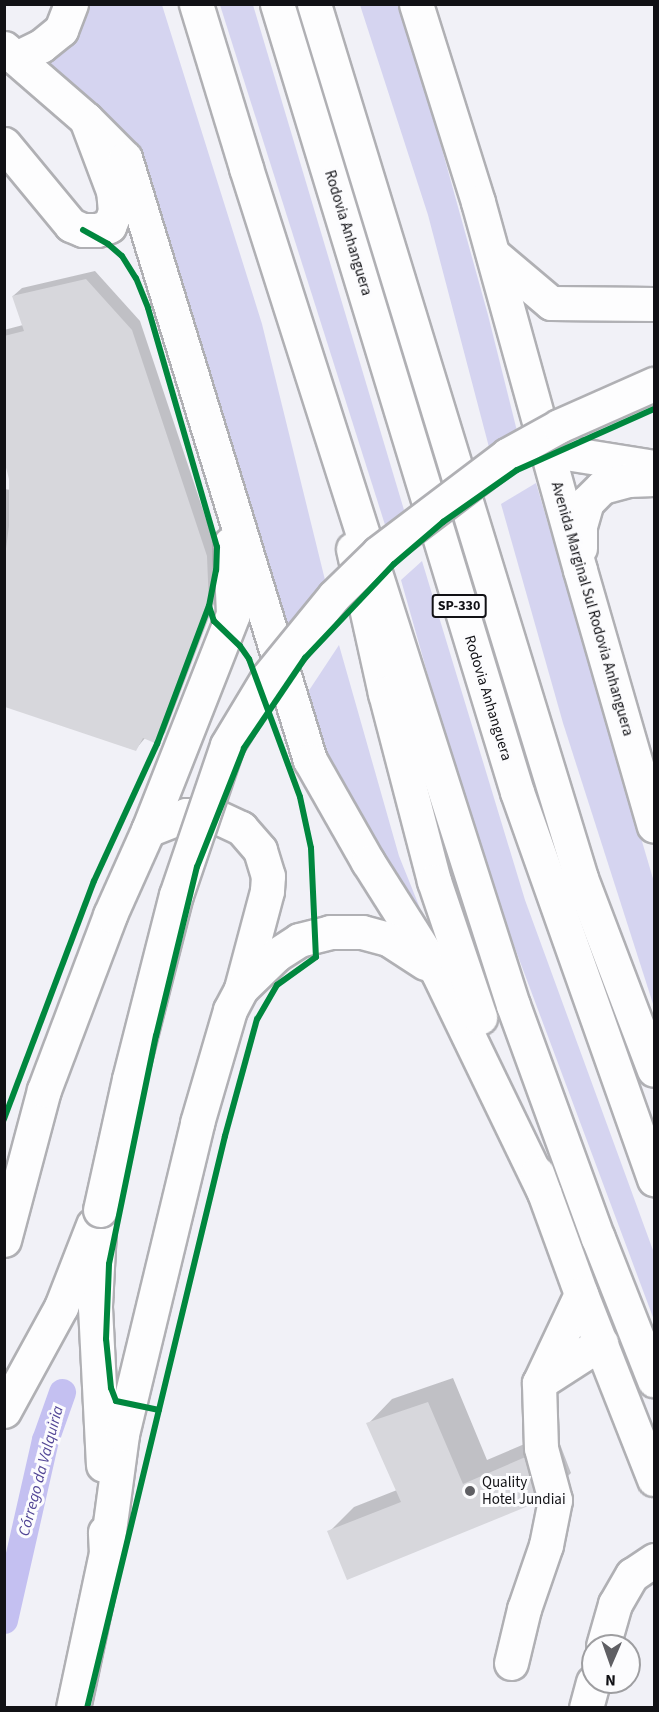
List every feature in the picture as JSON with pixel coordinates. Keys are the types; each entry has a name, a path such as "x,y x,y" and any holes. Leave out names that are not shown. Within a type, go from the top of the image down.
{"main road":[{"path":"10,53 41,46 61,30 71,4"},
{"path":"183,4 246,168"},
{"path":"196,4 246,168 513,1005 598,1238 654,1380"},
{"name":"Rodovia Anhanguera","path":"277,4 517,792 654,1179"},
{"name":"SP-330","path":"314,4 581,878 654,1070"},
{"name":"Avenida Marginal Sul Rodovia Anhanguera","path":"416,4 493,254 580,570 654,826"},
{"path":"10,53 86,119 125,158 310,760 368,862 437,971 544,1192"},
{"path":"4,144 71,225 83,230 98,230 109,226 115,212 112,191 86,119"},
{"path":"493,254 551,303 654,304"},
{"path":"106,1553 95,1307 100,1210 129,1079 179,885 224,753 268,677 334,596 387,546 507,455 559,426 654,384"},
{"path":"317,389 385,693 434,881 456,954 581,1294 654,1479"},
{"path":"547,450 654,467"},
{"path":"4,1240 44,1090 110,915 148,830 233,614 231,552 220,471"},
{"path":"580,570 580,525 587,502 602,487 628,480 654,479"},
{"path":"73,1707 106,1553 122,1434 177,1203 218,1046 230,1010 241,989 267,891 268,876 260,850 241,828 215,816 186,815 148,830"},
{"path":"241,989 276,955 299,940 330,932 362,932 388,939 437,971"},
{"path":"4,1411 61,1307 82,1246 100,1210"},
{"path":"511,1663 524,1609 546,1545 555,1500 541,1448 539,1383 581,1294"},
{"path":"539,1383 601,1343"},
{"path":"606,1634 615,1604 632,1575 654,1560"}],"shaded area":[{"path":"82,5 162,5 262,324 326,584 289,630 132,160 39,65 58,54 74,34"},
{"path":"220,5 253,5 404,510 386,528"},
{"path":"360,5 402,5 488,315 518,435 490,451 428,215"},
{"path":"536,483 654,882 654,1007 563,723 501,504"},
{"path":"422,561 525,900 654,1253 654,1320 503,916 451,757 401,580"},
{"path":"339,645 399,856 438,953 325,766 302,701"}],"building":[{"path":"86,279 132,330 207,556 209,606 157,744 143,738 136,751 5,707 5,556 9,526 9,479 4,460 4,336 24,331 12,296"},
{"name":"Quality Hotel Jundiai","path":"428,1402 463,1484 530,1455 548,1498 347,1580 327,1531 401,1502 366,1423"}],"waterway":[{"name":"Córrego da Valquiria","path":"4,1620 45,1440 62,1392"}],"cycle path":[{"path":"83,230 108,244 122,256 136,278 148,308 217,547 216,570 209,606 214,621 240,646 249,659 300,797 311,848 316,957 277,985 257,1019 225,1136 87,1708"},
{"path":"159,1410 116,1401 111,1388 106,1339 109,1264 156,1036 197,867 244,748 305,658 394,564 443,522 517,470 654,409"},
{"path":"4,1119 94,881 157,744 209,606"}],"place":[{"name":"Quality Hotel Jundiai","path":"470,1491"}]}
